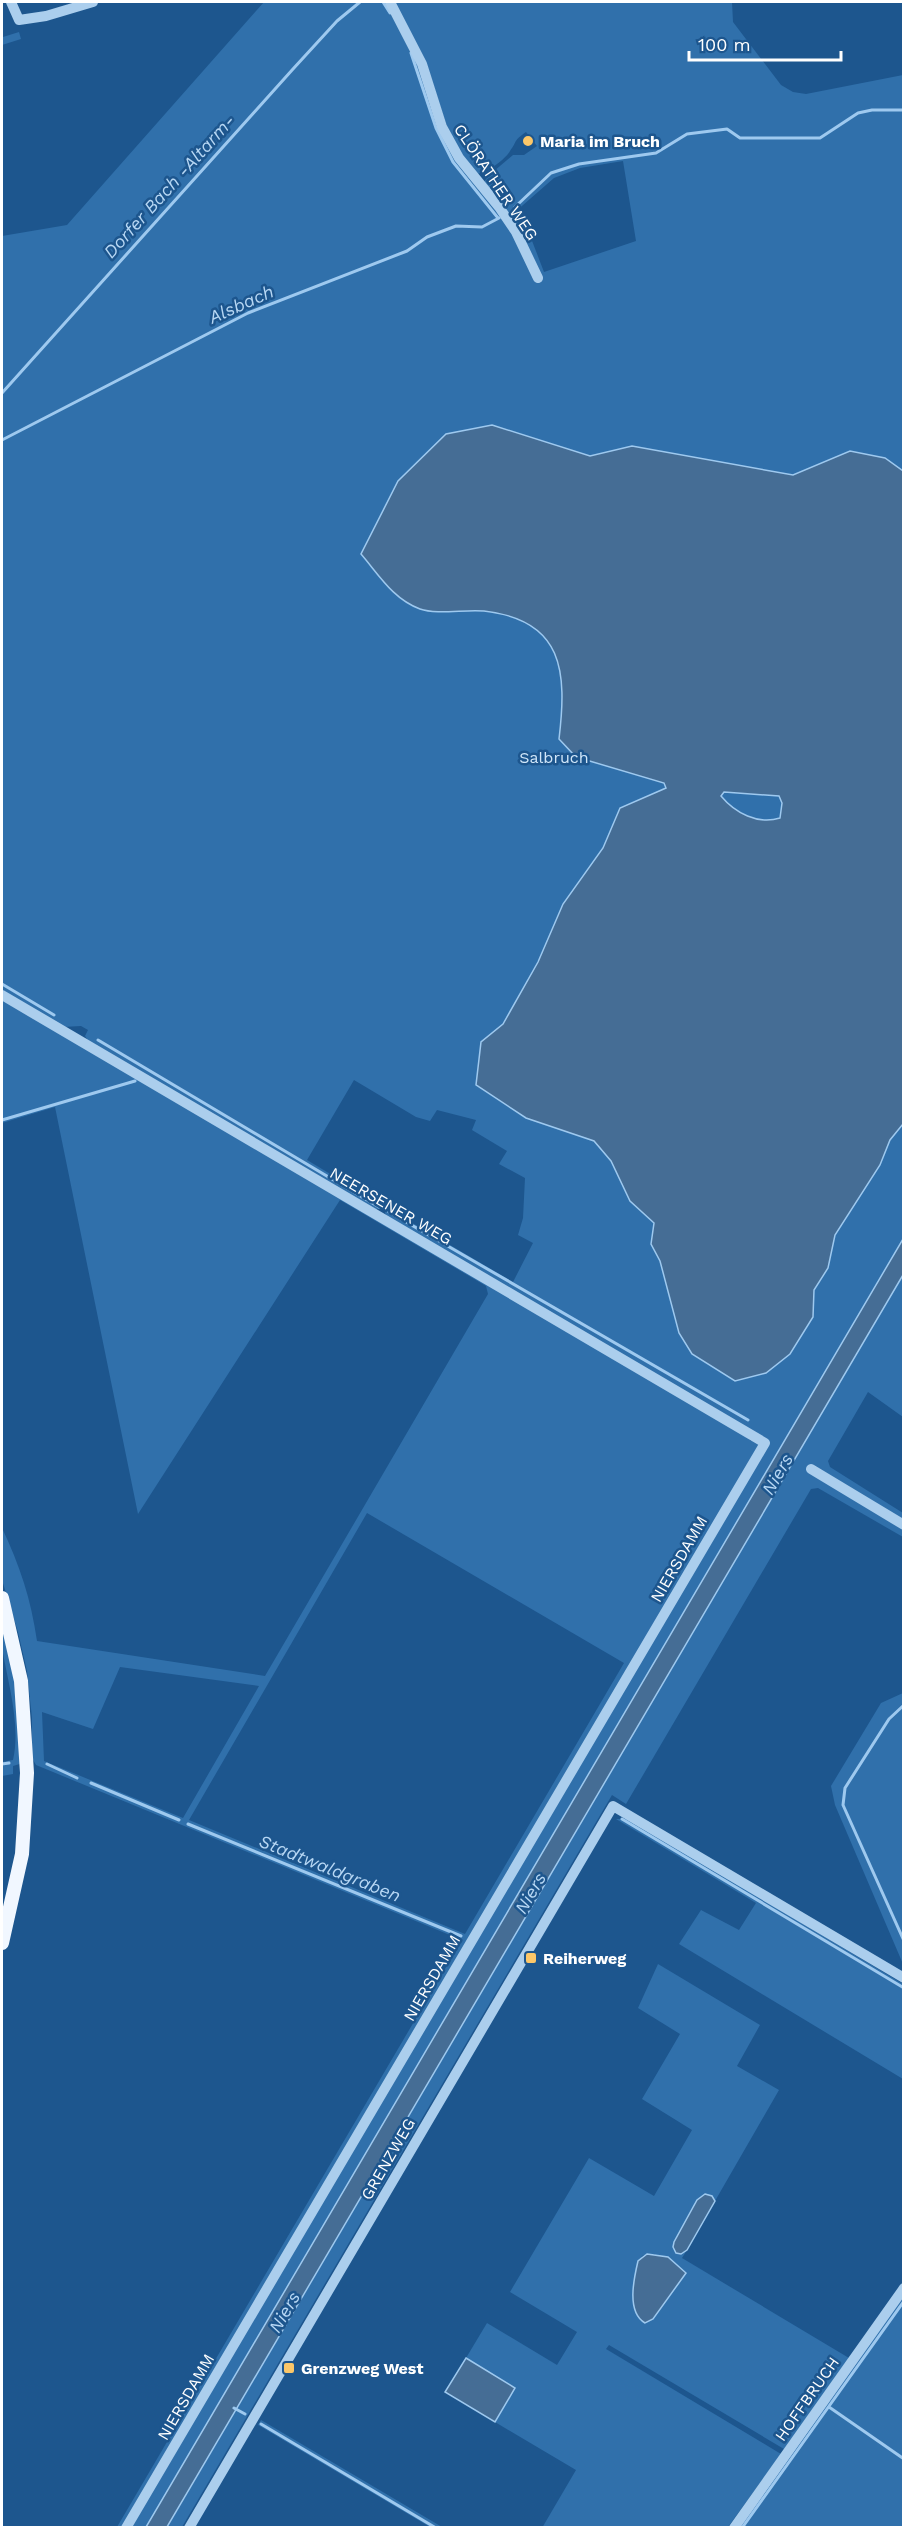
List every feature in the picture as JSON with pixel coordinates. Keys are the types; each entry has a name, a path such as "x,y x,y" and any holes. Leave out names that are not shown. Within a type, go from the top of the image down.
{"main road":[{"path":"2,1598 21,1681 27,1773 22,1854 2,1943"}],"street":[{"path":"10,2 19,20 46,16 93,2"},
{"name":"CLÖRATHER WEG","path":"390,2 422,64 442,127 459,158 516,232 538,278"},
{"name":"NEERSENER WEG","path":"2,995 765,1443"},
{"name":"NIERSDAMM","path":"126,2528 765,1443"},
{"path":"811,1469 903,1525"},
{"name":"GRENZWEG","path":"189,2528 613,1806 903,1978"},
{"name":"HOFFBRUCH","path":"734,2528 903,2288"}],"green space":[{"name":"Salbruch","path":"264,2 385,2 419,68 437,127 484,183 487,177 513,155 524,155 537,146 526,132 517,139 500,162 477,174 459,151 446,124 427,65 395,2 732,2 733,22 781,85 793,92 806,94 903,75 903,1256 785,1440 146,2527 117,2527 462,1940 36,1765 32,1758 32,1718 27,1671 2,1580 2,1528 24,1583 37,1641 265,1676 488,1294 486,1286 340,1200 138,1514 55,1107 2,1123 2,1000 751,1441 755,1434 387,1218 385,1213 387,1208 513,1282 533,1243 518,1235 523,1218 525,1178 499,1164 507,1151 472,1130 476,1120 437,1110 430,1121 416,1117 354,1080 307,1160 382,1205 380,1209 371,1209 90,1044 85,1036 88,1030 81,1026 63,1027 2,991 2,236 67,225","holes":["623,161 636,241 544,272 529,233 515,212 554,178 580,168","367,1513 624,1663 465,1934 189,1820","120,1667 259,1686 183,1818 44,1761 42,1712 93,1729"]},
{"path":"19,32 21,39 2,45 2,34 3,37"},
{"path":"903,1275 903,1417 868,1392 828,1461 830,1467 903,1513 903,1537 818,1488 811,1489 626,1804 612,1795 182,2527 167,2528"},
{"path":"2,1615 19,1697 23,1763 13,1766 13,1774 2,1776 2,1762 13,1760 16,1733 13,1704 1,1644"},
{"path":"903,1693 903,1964 835,1805 831,1786 881,1703"},
{"path":"616,1819 629,1819 903,1984 903,2079 679,1944 701,1910 739,1930 756,1903"},
{"path":"658,1964 760,2025 737,2066 779,2090 715,2201 712,2196 681,2254 687,2250 682,2258 849,2358 784,2449 609,2345 606,2349 781,2454 728,2527 542,2528 576,2470 495,2422 515,2388 466,2358 487,2323 557,2365 577,2332 510,2292 589,2158 654,2196 692,2130 642,2099 680,2034 638,2008","holes":["655,2254 639,2318 634,2295 637,2272 642,2256"]},
{"path":"903,2295 903,2527 739,2527"},
{"path":"261,2420 442,2527 430,2527 258,2425"}],"water":[{"path":"492,425 590,456 632,446 793,475 850,451 885,458 903,471 903,1124 890,1140 880,1165 835,1235 828,1268 814,1290 813,1317 790,1354 766,1373 735,1381 692,1354 679,1333 660,1261 651,1244 654,1223 630,1201 611,1161 594,1141 526,1118 476,1085 481,1042 503,1024 538,962 563,904 603,848 620,808 666,788 664,783 576,757 559,739 562,692 560,671 554,653 545,638 531,625 511,616 484,611 435,612 410,605 394,593 361,554 398,481 446,434","holes":["724,792 779,796 782,803 780,818 772,820 755,819 748,816 733,808 721,796"]},
{"name":"Niers","path":"903,1239 903,1275 167,2527 146,2527"},
{"path":"705,2194 712,2196 715,2201 687,2250 681,2254 676,2253 673,2247 674,2242 697,2200"},
{"path":"647,2254 668,2257 686,2273 653,2319 645,2323 635,2311 633,2294 638,2261"},
{"path":"466,2358 515,2388 495,2422 445,2392"}],"waterway":[{"name":"Dorfer Bach -Altarm-","path":"2,393 293,69 337,21 360,2"},
{"name":"Dorfer Bach -Altarm-","path":"383,2 390,13"},
{"name":"Dorfer Bach -Altarm-","path":"411,53 436,128 453,162 498,218"},
{"name":"Alsbach","path":"515,207 551,173 579,164 656,153 687,134 727,129 740,138 820,138 858,113 872,110 904,110"},
{"name":"Alsbach","path":"2,440 248,313 407,251 427,237 456,226 482,227 499,218"},
{"path":"2,984 54,1015"},
{"path":"98,1040 379,1207"},
{"path":"2,1120 135,1081"},
{"path":"389,1212 748,1420"},
{"path":"904,1705 889,1719 845,1788 843,1805 904,1941"},
{"name":"Stadtwaldgraben","path":"2,1764 9,1763"},
{"name":"Stadtwaldgraben","path":"47,1764 77,1778"},
{"name":"Stadtwaldgraben","path":"91,1783 179,1820"},
{"path":"622,1819 904,1988"},
{"name":"Stadtwaldgraben","path":"188,1824 461,1936"},
{"path":"742,2528 904,2301"},
{"path":"829,2407 904,2459"},
{"path":"234,2408 245,2414"},
{"path":"261,2424 436,2528"}],"place":[{"name":"Maria im Bruch","path":"528,141"},
{"name":"Reiherweg","path":"531,1958"},
{"name":"Grenzweg West","path":"289,2368"}]}
